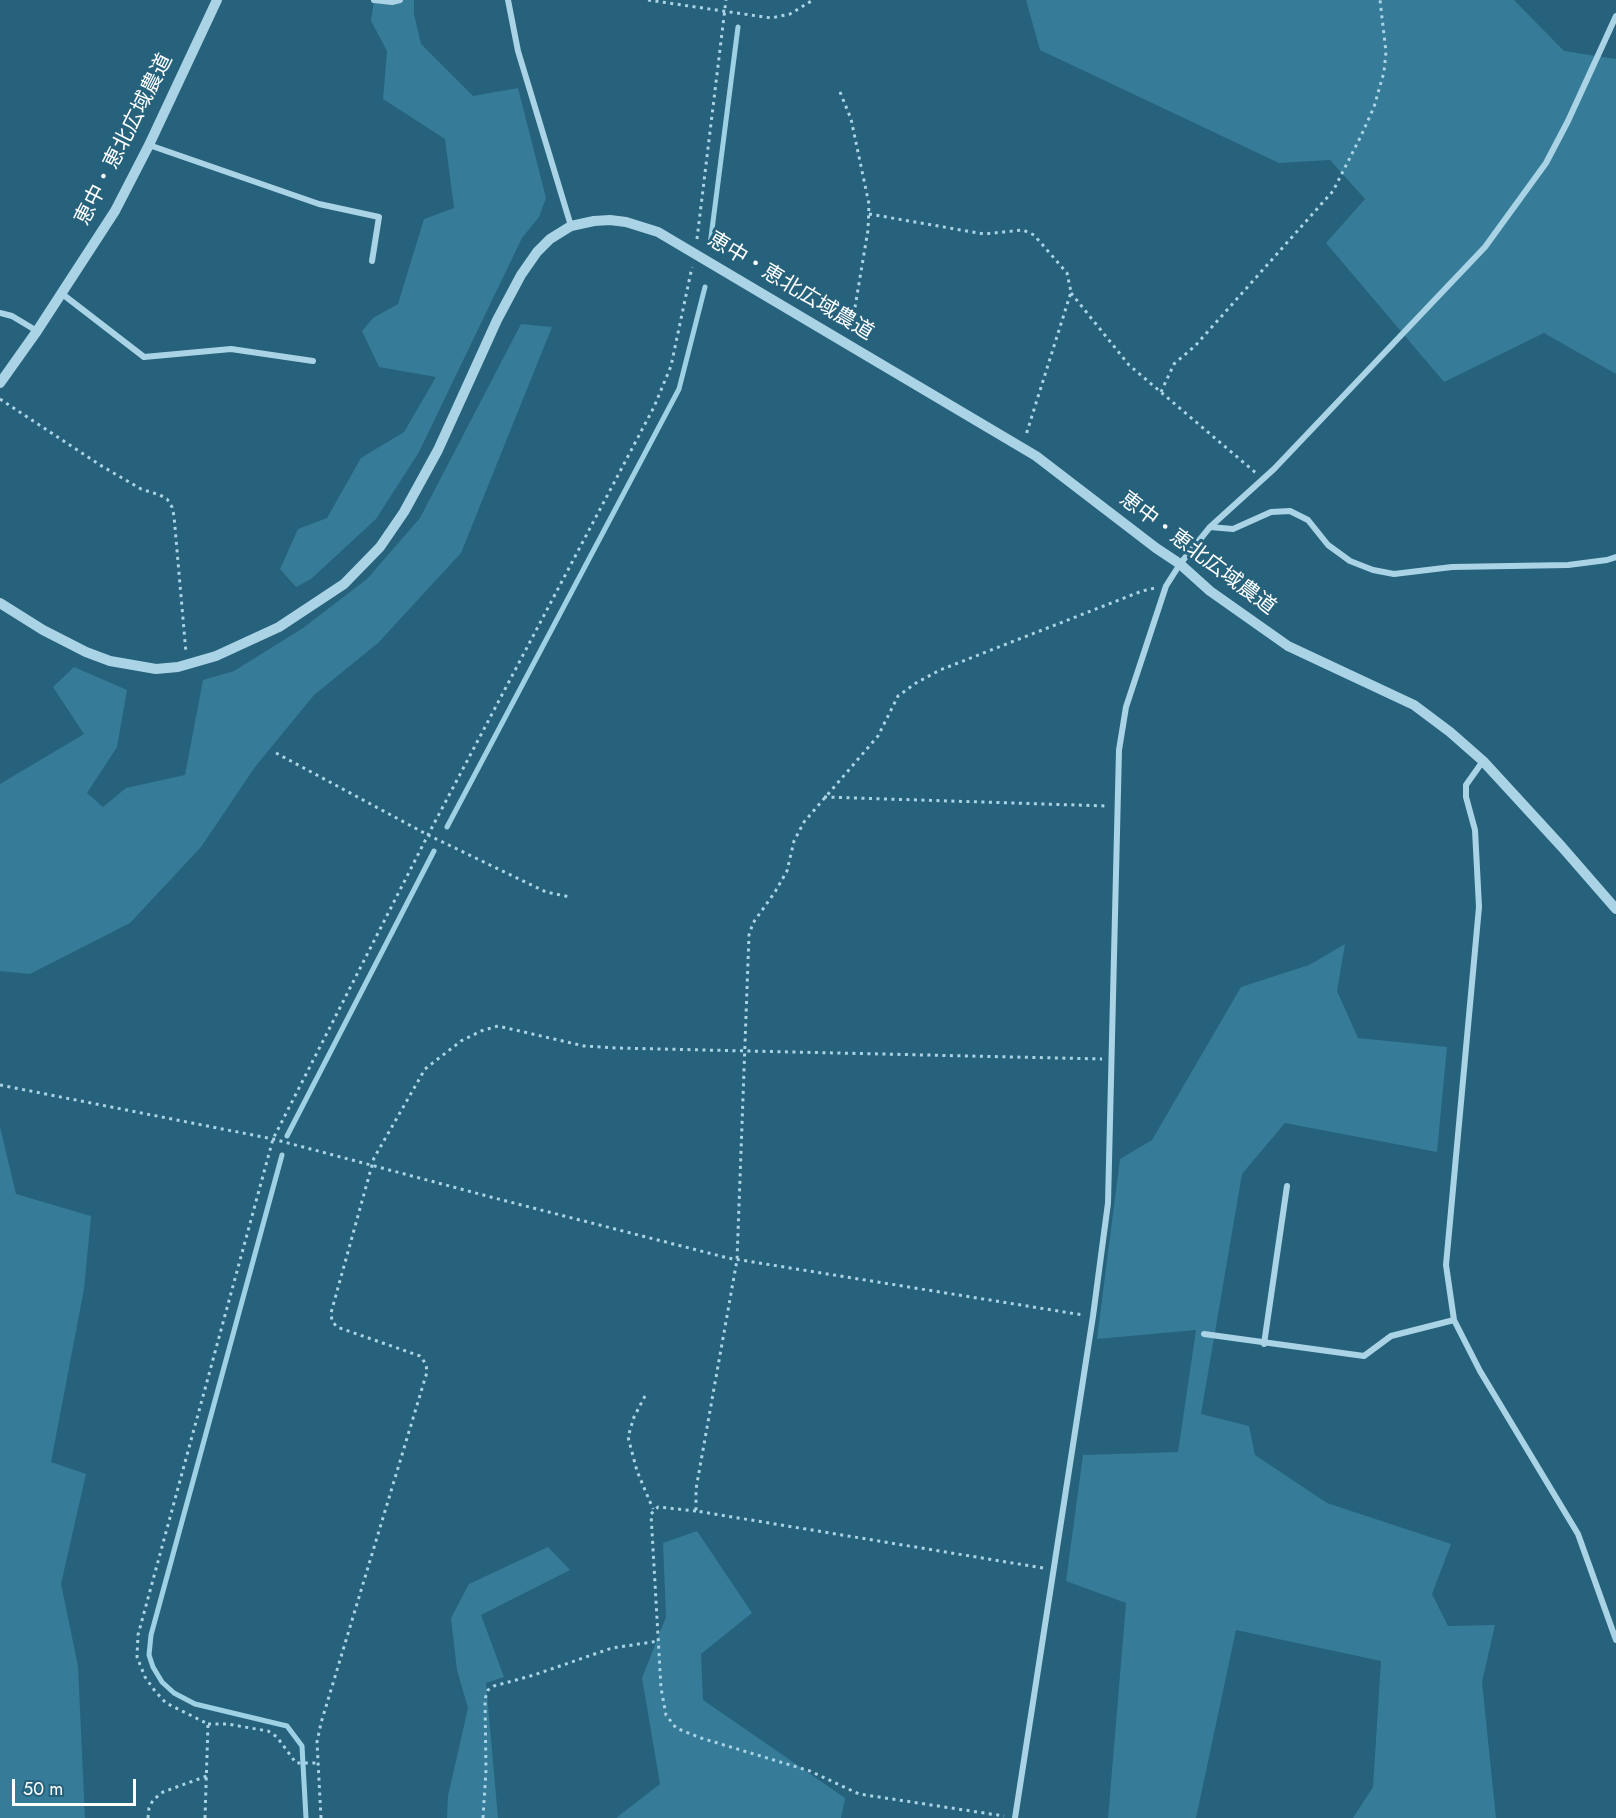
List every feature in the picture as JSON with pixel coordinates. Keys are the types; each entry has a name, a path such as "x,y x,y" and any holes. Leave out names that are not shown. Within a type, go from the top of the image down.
{"street":[{"name":"恵中・恵北広域農道","path":"0,382 37,331 115,211 149,145 216,0"},
{"path":"374,0 392,2 400,0"},
{"path":"508,0 519,51 571,226"},
{"path":"1015,1817 1093,1316 1108,1203 1119,750 1126,707 1166,586 1180,564 1210,527 1263,479 1341,400 1485,247 1546,163 1568,121 1616,16"},
{"path":"149,145 319,204 379,218 372,261"},
{"name":"恵中・恵北広域農道","path":"0,603 64,642 110,661 156,669 188,664 216,656 279,627 344,584 380,547 404,512 438,450 497,320 520,275 537,252 550,239 571,226 594,220 626,222 658,232 695,253 1036,456 1180,564 1210,591 1288,646 1414,705 1483,761 1616,909"},
{"path":"62,292 144,357 231,350 313,361"},
{"path":"0,313 12,316 37,331"},
{"path":"1210,527 1233,529 1271,512 1290,511 1308,520 1328,544 1350,561 1373,570 1394,574 1452,567 1568,565 1616,557"},
{"path":"1483,761 1466,785 1466,797 1475,830 1479,907 1446,1265 1454,1320 1480,1371 1578,1534 1616,1640"},
{"path":"1264,1344 1287,1186"},
{"path":"1203,1334 1364,1356 1391,1336 1454,1320"}],"path":[{"path":"648,0 771,18 790,14 813,0"},
{"path":"317,1763 296,1762 276,1737 268,1731 227,1724 208,1724 165,1702 145,1677 137,1656 138,1635 273,1139 428,835 654,406 671,366 695,253 726,0"},
{"path":"1161,392 1174,364 1195,346 1333,191 1374,107 1384,72 1386,52 1380,0"},
{"path":"840,92 851,119 869,204 868,230 848,344"},
{"path":"869,214 984,234 1023,230 1034,235 1067,273 1071,293 1118,353 1263,479"},
{"path":"1023,448 1032,412 1071,293"},
{"path":"0,399 100,465 141,489 167,499 174,516 184,645 188,664"},
{"path":"696,1511 696,1490 737,1260 749,935 753,923 787,871 794,841 804,822 824,797 878,736 898,696 916,683 940,670 1142,591 1166,586"},
{"path":"276,753 428,835 546,892 570,897"},
{"path":"824,797 1117,806"},
{"path":"321,1818 317,1742 321,1723 427,1371 426,1364 420,1356 337,1327 332,1321 331,1313 374,1158 425,1069 461,1041 498,1026 584,1046 616,1048 1112,1059"},
{"path":"0,1085 273,1139 737,1260 1093,1316"},
{"path":"645,1396 634,1417 628,1437 637,1471 653,1510"},
{"path":"1015,1817 860,1794 810,1771 683,1732 670,1722 666,1715 661,1688 651,1514 658,1507 670,1507 1053,1570"},
{"path":"483,1818 486,1770 485,1699 488,1690 494,1686 612,1648 659,1641"},
{"path":"205,1818 208,1724"},
{"path":"148,1818 153,1800 162,1792 207,1776"}],"shaded area":[{"path":"374,0 414,0 414,14 421,44 473,96 518,88 546,198 539,217 522,238 419,452 376,519 311,579 296,587 280,569 298,529 327,518 361,458 404,432 436,377 379,367 362,331 373,318 398,304 424,219 454,208 445,139 383,99 387,51 371,21"},
{"path":"1026,0 1514,0 1564,51 1616,59 1616,374 1544,333 1444,382 1326,243 1365,199 1330,160 1279,163 1040,50"},
{"path":"521,324 552,327 461,553 378,643 314,695 255,767 201,847 130,923 30,974 0,971 0,784 84,734 53,687 74,667 127,690 117,747 87,793 103,807 126,788 185,775 203,680 234,671 303,628 367,579 420,518"},
{"path":"1345,944 1337,991 1358,1038 1447,1047 1437,1152 1285,1123 1242,1174 1201,1414 1249,1426 1255,1455 1327,1503 1451,1544 1432,1594 1448,1626 1495,1625 1482,1682 1496,1818 1353,1818 1373,1787 1381,1661 1236,1630 1196,1818 1108,1818 1126,1603 1066,1581 1083,1455 1178,1452 1196,1330 1097,1339 1120,1159 1152,1140 1241,987 1309,965"},
{"path":"0,1127 16,1194 91,1216 84,1289 51,1462 86,1474 61,1584 78,1666 85,1818 0,1818"},
{"path":"697,1531 752,1613 701,1654 703,1700 845,1798 841,1818 616,1818 660,1784 642,1678 666,1617 663,1543"},
{"path":"548,1547 570,1570 481,1615 504,1677 486,1683 498,1818 447,1818 448,1796 468,1708 457,1670 451,1618 469,1584"}],"waterway":[{"path":"710,245 738,27"},
{"path":"447,827 679,389 705,287"},
{"path":"287,1136 434,851"},
{"path":"282,1155 151,1635 149,1655 162,1682 174,1693 195,1704 287,1726 302,1746 306,1818"}]}
